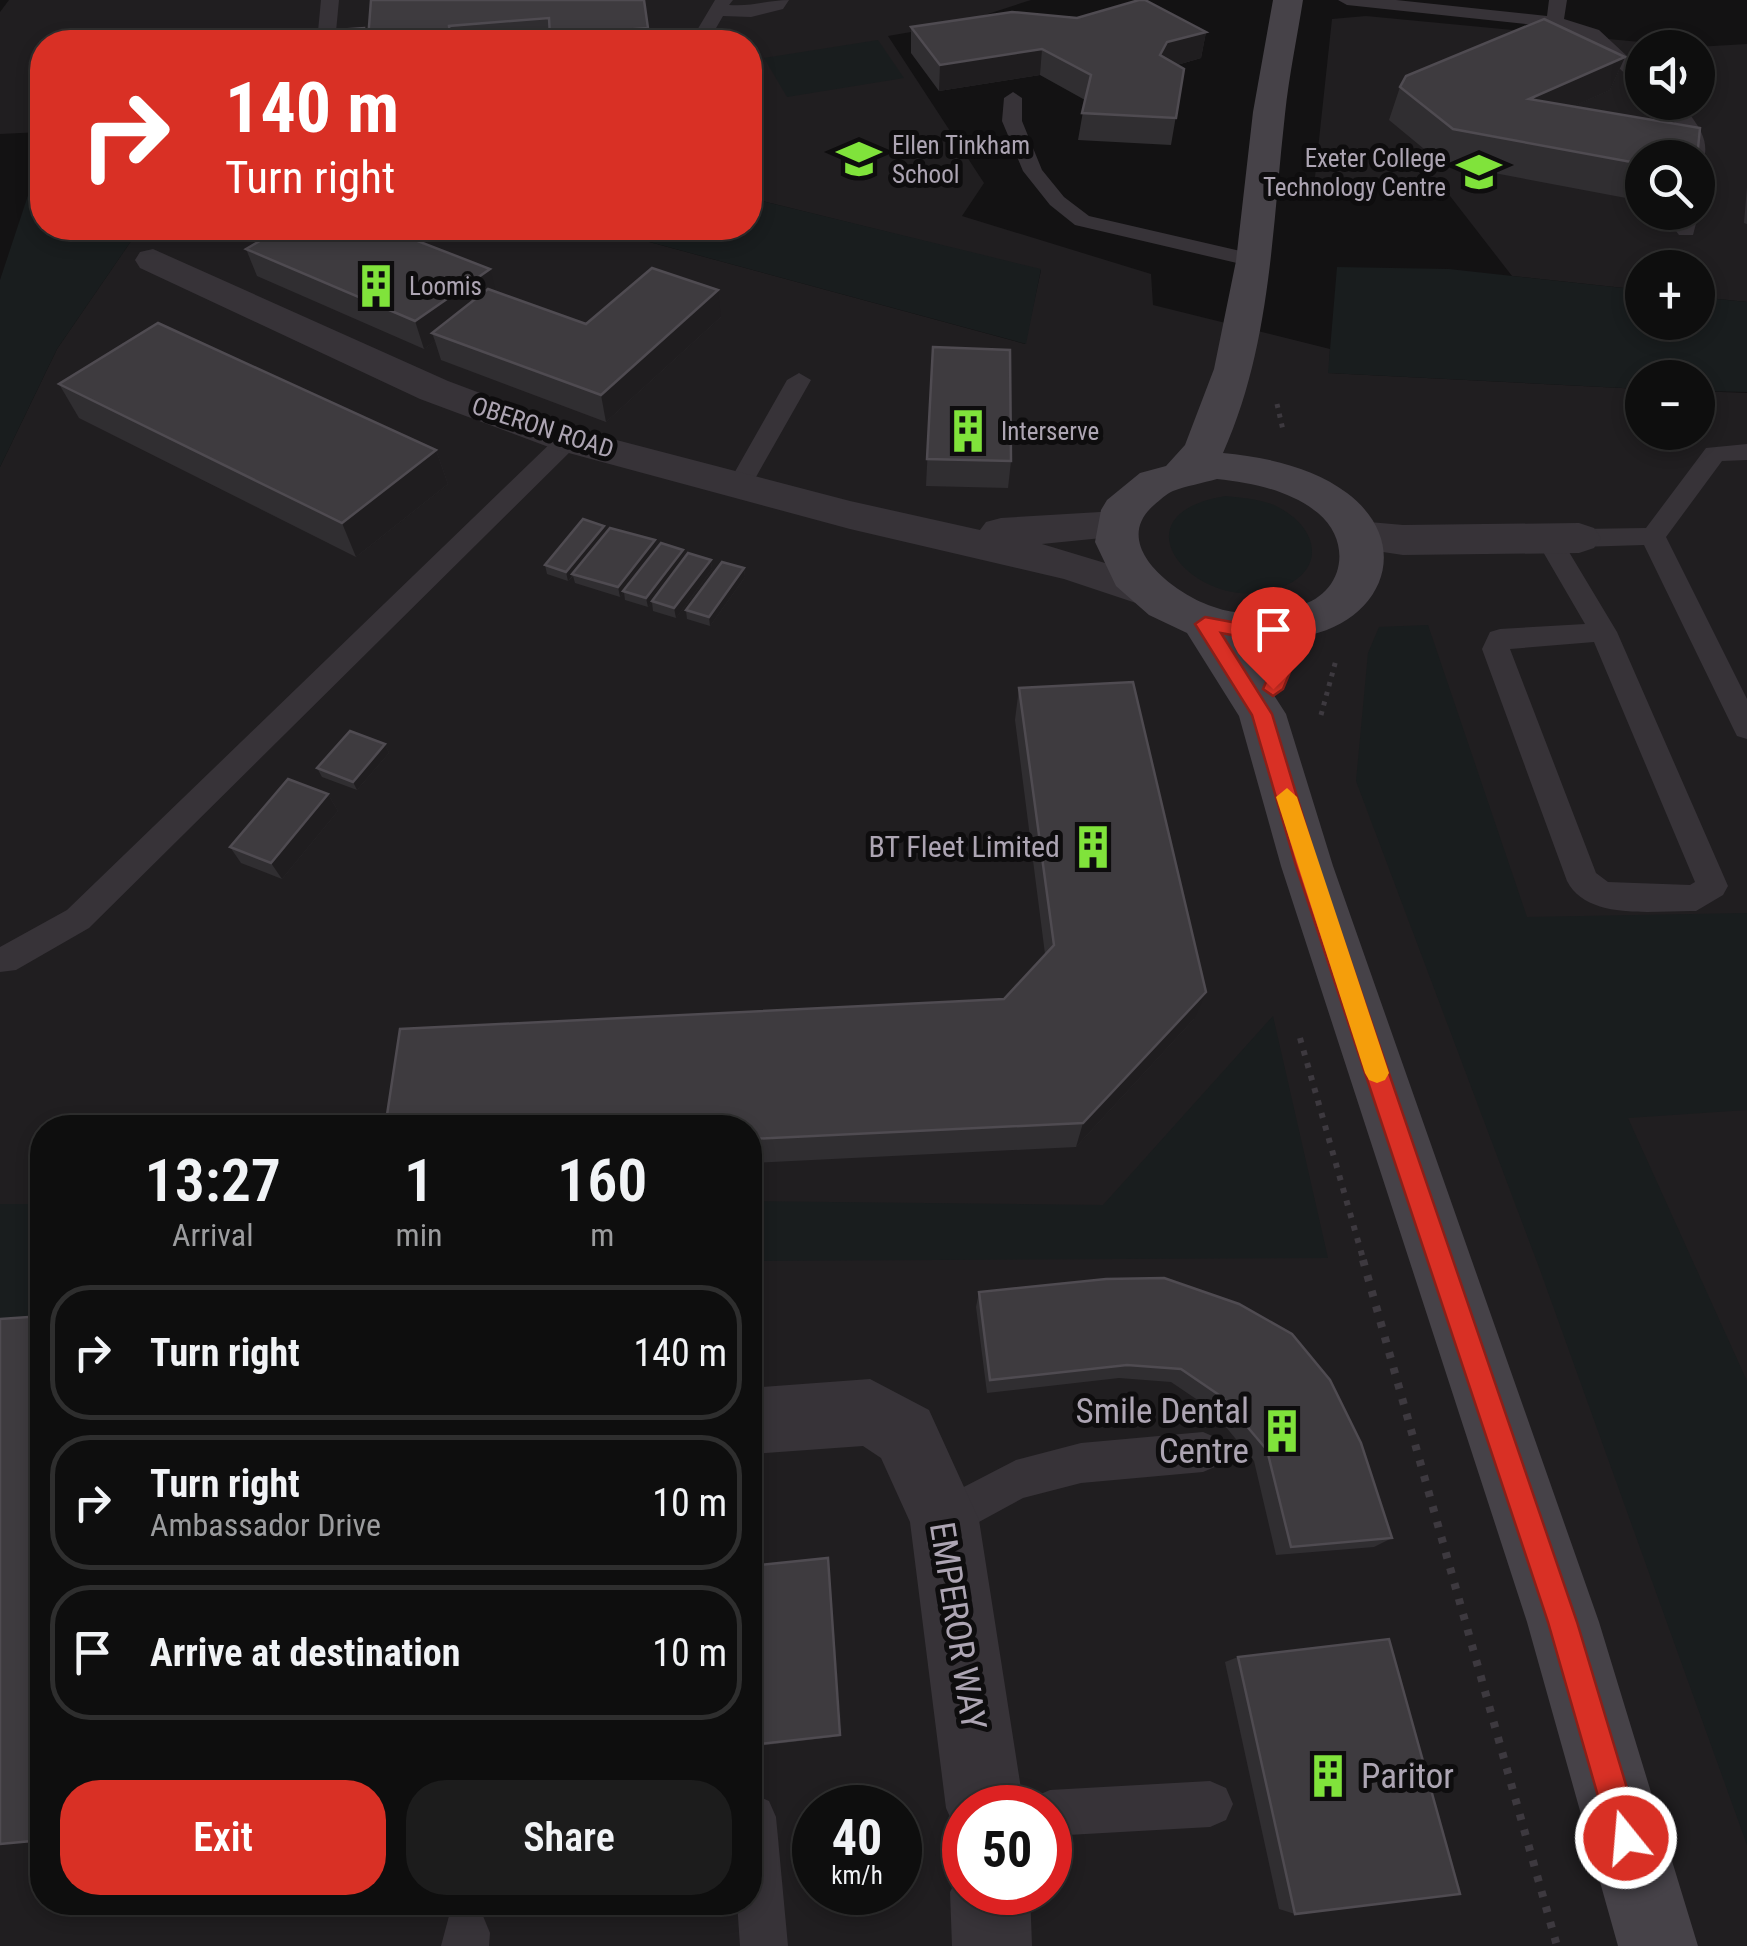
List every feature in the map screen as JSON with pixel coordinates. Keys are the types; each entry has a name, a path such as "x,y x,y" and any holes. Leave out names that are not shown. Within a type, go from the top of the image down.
{"main road":[{"path":"1184,470 1204,452 1233,369 1254,261 1269,112 1288,0"},
{"path":"1233,369 1259,444 1284,476"},
{"path":"1235,467 1284,476 1321,496 1358,536 1362,574 1350,595 1330,613 1299,626 1237,630 1205,624 1160,604 1124,568 1116,546 1117,524 1134,494 1184,470 1235,467"},
{"path":"1205,624 1262,714 1307,866 1562,1622 1658,1946"},
{"path":"1262,714 1299,626"}],"street":[{"name":"OBERON ROAD","path":"153,260 434,390 568,440 850,515 1073,566 1142,590"},
{"name":"OBERON ROAD","path":"953,536 1117,524"},
{"path":"1358,536 1403,540 1563,538"},
{"name":"EMPEROR WAY","path":"762,1420 870,1412 905,1434 930,1481 944,1520 982,1785"},
{"path":"991,1915 992,1946"}],"lane":[{"path":"327,30 330,0"},
{"path":"706,30 721,5 751,12 777,5 780,0"},
{"path":"1348,0 1555,22 1593,34 1625,63"},
{"path":"1555,22 1558,0"},
{"path":"1013,98 1012,121 1034,171 1056,201 1082,221 1254,261"},
{"path":"740,484 800,380"},
{"path":"4,960 78,919 568,440"},
{"path":"1653,536 1714,453 1747,452"},
{"path":"1603,632 1500,639 1496,649 1583,881 1602,896 1696,898 1712,886 1563,538 1653,536"},
{"path":"1653,536 1747,728"},
{"path":"944,1520 1016,1480 1081,1463 1203,1452"},
{"path":"1072,1812 1210,1804"},
{"path":"762,1915 764,1946"}],"path":[{"path":"1298,1034 1558,1946"}],"shaded area":[{"path":"9,0 1031,0 957,24 888,36 984,183 962,216 1151,274 1153,305 1330,349 1329,373 1625,388 1625,450 1715,450 1715,392 1747,393 1747,1946 0,1946 0,467 57,349 132,240 642,240 1025,344 1041,270 762,201 762,30 30,30 30,133 0,134 0,12"},
{"name":"Exeter College Technology Centre","path":"1366,16 1625,41 1625,120 1715,120 1715,46 1747,44 1747,302 1715,299 1715,250 1625,250 1625,288 1512,276 1450,196 1314,186 1332,19"},
{"path":"878,40 904,78 787,97 764,58"},
{"path":"30,189 30,240 132,240 57,349 0,467 0,280"},
{"path":"762,201 1041,269 1026,344 642,240 762,240"},
{"path":"1337,267 1449,269 1625,288 1625,340 1715,340 1715,299 1747,302 1747,392 1715,391 1715,360 1625,360 1625,388 1328,373"},
{"path":"1226,496 1266,502 1292,516 1303,527 1312,550 1304,572 1277,589 1248,594 1219,589 1195,576 1178,560 1169,541 1173,522 1191,507"},
{"path":"1428,625 1527,917 1747,913 1747,1110 1628,1118 1747,1381 1747,1845 1540,1270 1356,781 1368,653 1379,627"},
{"path":"1273,1016 1328,1258 762,1261 762,1201 1103,1205"},
{"path":"0,1204 30,1204 30,1317 0,1320"}],"building":[{"path":"371,0 644,0 648,28 550,30 549,18 449,26 450,30 369,30"},
{"path":"1139,0 1206,32 1167,42 1160,55 1184,69 1176,118 1082,113 1091,75 1042,49 940,65 911,27 1012,12 1077,18"},
{"path":"1544,19 1625,57 1529,99 1625,115 1625,120 1700,128 1699,140 1625,140 1625,161 1453,129 1400,87 1406,76"},
{"path":"261,240 415,240 490,269 415,321 246,249"},
{"path":"652,268 718,290 601,395 432,333 488,289 586,324"},
{"path":"158,323 436,450 342,523 59,384"},
{"name":"Interserve","path":"933,347 1010,350 1011,461 927,459"},
{"path":"583,519 604,526 566,572 545,565"},
{"path":"610,528 655,540 618,587 572,574"},
{"path":"661,543 683,550 646,598 623,591"},
{"path":"688,553 711,560 674,608 652,601"},
{"path":"722,562 744,568 709,617 686,610"},
{"name":"BT Fleet Limited","path":"1133,682 1206,992 1083,1123 762,1138 762,1115 387,1115 400,1029 1004,999 1054,945 1019,688"},
{"path":"350,731 385,744 353,782 317,768"},
{"path":"288,779 328,794 271,863 230,847"},
{"name":"Smile Dental Centre","path":"1164,1278 1239,1304 1292,1334 1330,1380 1361,1443 1392,1538 1291,1547 1267,1450 1222,1397 1181,1369 1127,1365 990,1380 979,1292 1106,1279"},
{"path":"30,1317 30,1841 0,1844 0,1319"},
{"path":"828,1558 840,1735 762,1744 762,1565"},
{"name":"Paritor","path":"1389,1639 1460,1894 1295,1914 1238,1657"}],"slow traffic":[{"path":"1287,797 1377,1073"}],"place":[{"name":"Ellen Tinkham School","path":"859,159"},
{"name":"Exeter College Technology Centre","path":"1479,172"},
{"name":"Loomis","path":"376,286"},
{"name":"Interserve","path":"968,431"},
{"name":"BT Fleet Limited","path":"1093,847"},
{"name":"Smile Dental Centre","path":"1282,1431"},
{"name":"Paritor","path":"1328,1776"}],"route":[{"path":"1273,689 1299,626 1237,630 1205,624 1262,714 1307,866 1562,1622 1626,1838"}]}
